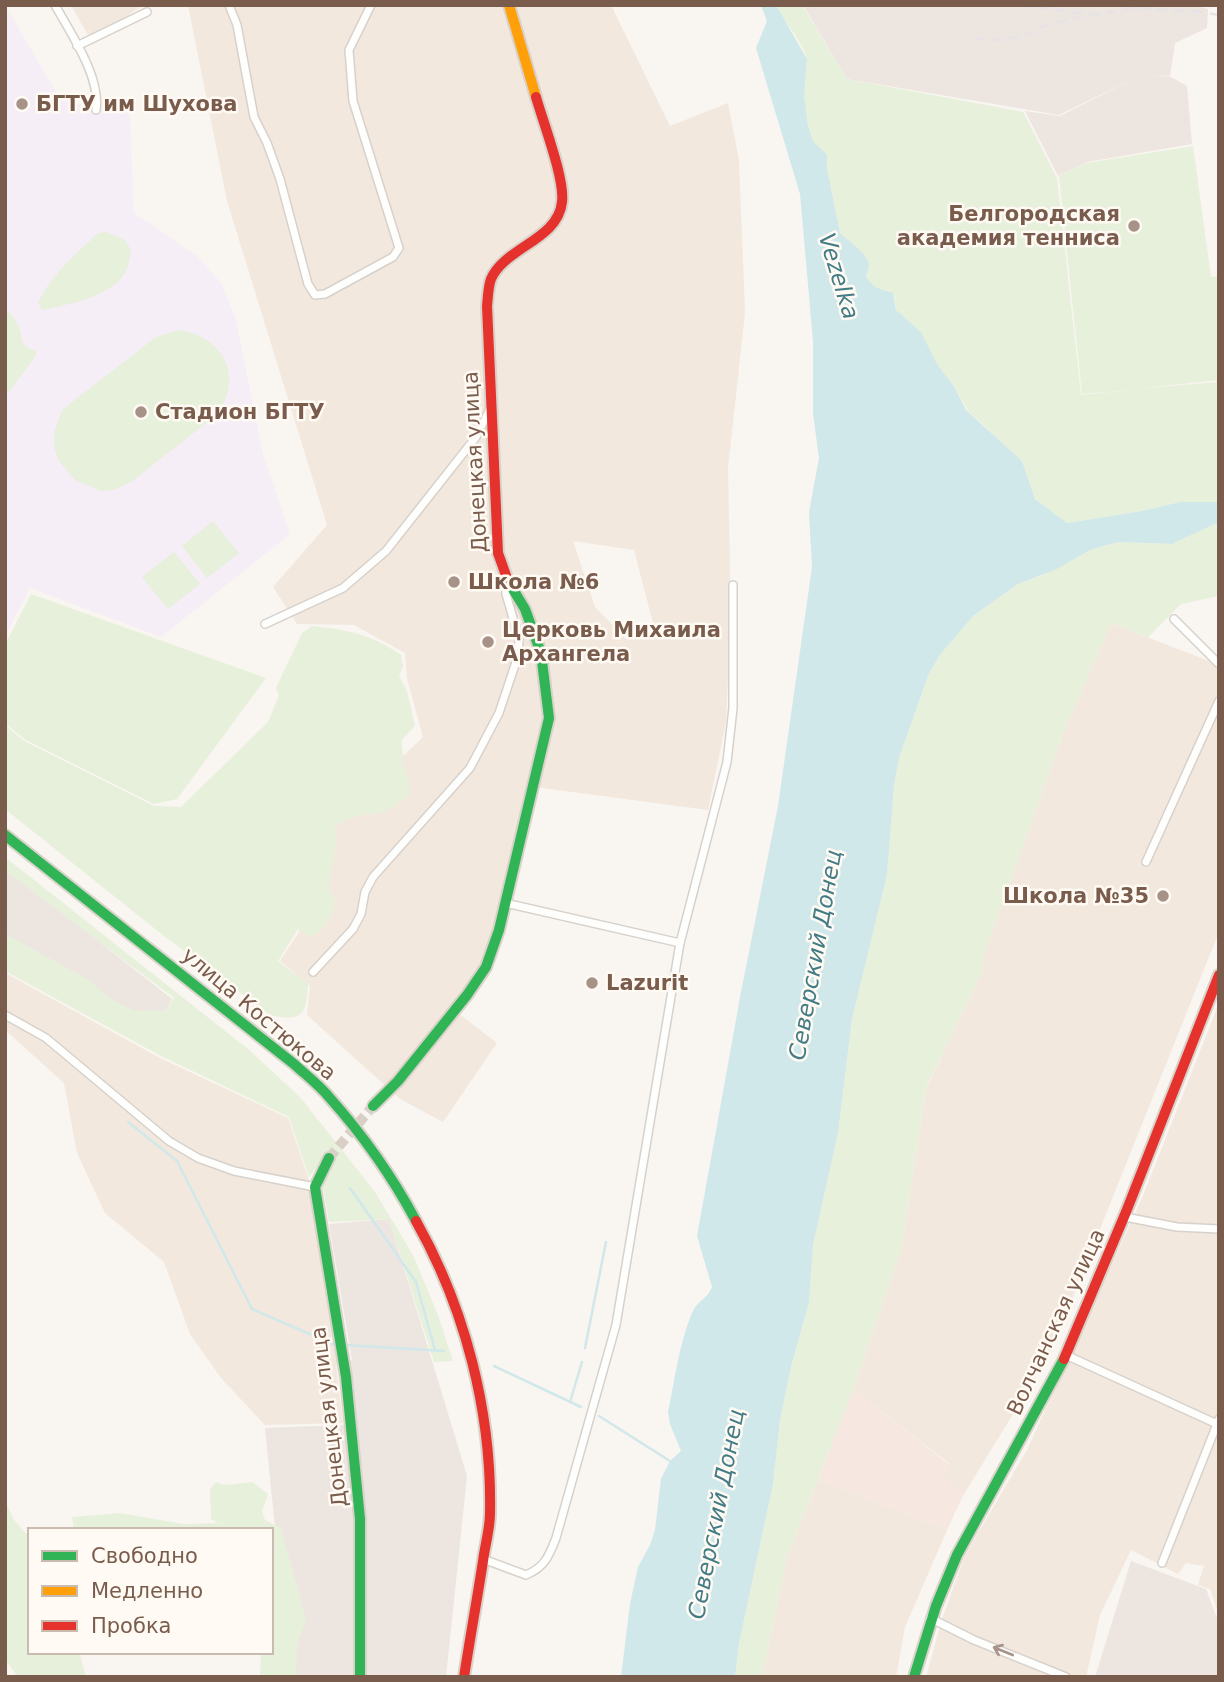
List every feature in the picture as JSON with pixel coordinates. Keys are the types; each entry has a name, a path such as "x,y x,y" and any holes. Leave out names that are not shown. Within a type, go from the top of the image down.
{"main road":[{"name":"Донецкая улица","path":"373,1106 398,1081 486,967 505,903 549,719 547,686 538,642 525,609 505,576 498,553 487,306 490,281 498,268 546,231 562,202 555,161 509,5"},
{"name":"улица Костюкова","path":"5,835 294,1064 329,1096 361,1135 412,1211 430,1246 457,1312 475,1374 490,1472 490,1518 464,1677"},
{"name":"Волчанская улица","path":"914,1677 930,1618 965,1538 1029,1428 1066,1355 1125,1217 1219,975"},
{"path":"315,1187 329,1158"},
{"name":"Донецкая улица","path":"315,1187 346,1377 360,1519 360,1677"}],"street":[{"path":"55,5 77,46 98,96 96,110"},
{"path":"229,5 237,25 254,117 280,179 308,284 315,295 325,294 393,257 399,248 354,102 349,50 371,5"},
{"path":"77,46 147,12"},
{"path":"265,624 343,589 386,551 476,436 490,410"},
{"path":"313,972 353,929 362,914 365,892 373,877 470,768 499,713 518,656 519,639 506,594 505,576"},
{"path":"483,1559 527,1575 539,1569 549,1558 616,1325 680,943 727,762 733,708 733,584"},
{"path":"1174,619 1219,664"},
{"path":"1146,862 1216,713 1219,701"},
{"path":"505,903 680,943"},
{"path":"5,1014 46,1038 169,1141 198,1158 234,1171 315,1187"},
{"path":"1125,1217 1177,1227 1219,1229"},
{"path":"1066,1355 1218,1422 1216,1434 1162,1563"},
{"path":"930,1618 974,1640 1066,1677"}],"shaded area":[{"path":"5,5 59,97 96,110 129,99 134,213 196,255 222,284 236,320 263,454 290,534 161,637 30,588 5,636"},
{"path":"71,5 142,5 92,42"},
{"path":"188,5 611,5 670,126 728,103 739,160 745,313 728,468 731,611 726,722 708,810 535,787 501,935 454,1010 497,1043 443,1122 400,1099 307,1015 310,986 280,961 299,932 330,826 423,737 407,679 405,653 354,625 297,624 273,587 327,525 227,201","holes":["573,541 634,550 655,631 626,639 595,607"]},
{"path":"803,5 1192,5 1208,9 1207,28 1175,43 1170,76 1152,75 1171,77 1187,86 1192,144 1087,162 1058,176 1025,111 1060,116 1139,76 1059,115 847,79"},
{"path":"1111,623 1219,665 1219,932 1050,1354 964,1494 943,1478 950,1464 853,1390 901,1250 926,1089 981,973 984,954 1063,734"},
{"path":"5,868 172,999 164,1014 140,1018 5,941"},
{"path":"5,973 160,1058 288,1118 312,1189 339,1362 336,1365 343,1423 265,1425 221,1378 190,1334 164,1262 105,1213 77,1153 64,1083 5,1030"},
{"path":"1219,1003 1219,1615 1210,1589 1198,1585 1204,1566 1186,1563 1178,1574 1131,1550 1100,1615 1086,1677 926,1677 941,1622 965,1555 1027,1450 1142,1198"},
{"path":"389,1219 467,1476 446,1677 290,1677 265,1428 346,1425 338,1365 352,1360 329,1224"},
{"path":"853,1390 950,1465 943,1478 964,1494 947,1530 818,1479"},
{"path":"818,1479 947,1530 905,1627 896,1677 762,1677 787,1557"},
{"path":"1131,1561 1206,1589 1219,1618 1219,1677 1095,1677"}],"green space":[{"path":"776,5 802,5 847,79 1023,112 1057,178 1081,395 1130,390 1082,394 1059,176 1086,163 1193,146 1211,277 1219,276 1219,380 1136,389 1219,382 1219,502 1180,502 1067,523 1035,499 1022,461 968,411 937,364 921,332 896,310 894,295 876,288 870,282 866,276 864,256 840,233 826,157 813,141 807,120 804,97 805,53"},
{"path":"107,232 125,240 131,250 127,269 120,280 89,298 42,310 38,302 58,273 98,233"},
{"path":"8,310 17,323 24,344 37,351 5,397 5,312"},
{"name":"Стадион БГТУ","path":"178,330 207,340 225,361 229,388 215,416 131,482 114,490 101,491 75,480 58,460 54,447 54,433 62,410 156,337"},
{"path":"213,521 239,553 207,578 182,546"},
{"path":"1219,522 1219,596 1181,604 1148,637 1111,623 1063,734 984,954 981,973 926,1088 901,1250 853,1390 787,1557 762,1677 735,1677 739,1644 773,1484 780,1420 809,1302 813,1245 838,1133 852,1019 887,875 894,786 899,758 928,676 939,656 973,616 1018,584 1046,574 1090,550 1119,542 1172,544"},
{"path":"174,552 200,584 168,609 142,577"},
{"path":"31,594 266,678 177,799 154,804 24,739 5,723 5,645"},
{"path":"312,626 359,634 380,642 401,655 403,666 399,676 407,691 415,726 401,741 403,766 410,784 409,796 386,812 357,816 335,825 336,843 329,887 336,902 332,913 324,927 310,937 298,929 278,961 308,984 304,1010 289,1018 270,1015 164,936 5,809 5,725 24,741 154,806 181,807 268,722 279,695 276,688 302,633"},
{"path":"5,857 248,1049 300,1097 375,1192 413,1255 438,1315 453,1361 434,1362 389,1219 329,1222 322,1182 335,1158 328,1153 309,1177 289,1117 161,1056 5,971 5,934 89,980 109,998 136,1011 166,1010 174,998 5,871"},
{"path":"216,1482 225,1485 253,1482 268,1494 262,1511 265,1520 281,1528 306,1619 297,1646 296,1677 260,1677 261,1654 273,1654 273,1528 74,1528 72,1517 119,1513 184,1524 218,1523 211,1519 210,1489"},
{"path":"5,1501 14,1520 28,1536 28,1654 80,1654 86,1677 18,1677 5,1659"}],"water":[{"path":"761,5 776,5 807,59 804,95 808,126 813,141 827,155 827,168 840,233 861,251 867,260 869,266 866,276 871,284 893,293 896,310 921,332 937,364 955,388 966,410 1022,461 1035,499 1067,523 1180,502 1219,502 1219,522 1172,544 1119,542 1090,550 1055,570 1018,584 973,616 939,656 928,676 899,758 894,786 887,875 852,1019 838,1133 813,1245 809,1302 780,1420 773,1484 739,1644 735,1677 621,1677 630,1604 638,1567 655,1530 661,1479 670,1461 681,1451 668,1412 681,1349 694,1309 712,1287 697,1236 778,806 812,567 809,512 819,458 813,414 813,341 800,194 756,48 767,21"}],"waterway":[{"path":"128,1122 177,1161 252,1309 335,1345"},
{"path":"350,1188 416,1282 435,1350"},
{"path":"585,1348 606,1242"},
{"path":"345,1345 444,1351"},
{"path":"570,1402 582,1362"},
{"path":"494,1366 581,1407"},
{"path":"599,1416 673,1463"}],"tunnel":[{"path":"329,1158 373,1106"}],"railway":[{"path":"1022,5 1094,15 1131,8 1203,12"},
{"path":"1193,11 1219,15"},
{"path":"975,39 1020,37 1050,24 1081,17"}],"traffic: fast":[{"path":"373,1106 398,1081 467,995 486,967 499,930 549,718 541,653 525,609 508,581"},
{"path":"5,835 317,1084 365,1141 416,1221"},
{"path":"329,1158 315,1187 346,1377 360,1519 360,1677"},
{"path":"914,1677 936,1606 957,1555 1064,1359"}],"traffic: slow":[{"path":"509,5 536,97"}],"traffic: jam":[{"path":"508,581 498,553 487,306 490,282 498,268 551,226 562,202 557,165 536,97"},
{"path":"1064,1359 1126,1212 1219,975"},
{"path":"416,1221 449,1289 461,1325 472,1362 486,1437 490,1519 464,1677"}],"place":[{"name":"БГТУ им Шухова","path":"22,104"},
{"name":"Белгородская академия тенниса","path":"1134,226"},
{"name":"Стадион БГТУ","path":"141,412"},
{"name":"Школа №6","path":"454,582"},
{"name":"Церковь Михаила Архангела","path":"488,642"},
{"name":"Школа №35","path":"1163,896"},
{"name":"Lazurit","path":"592,983"}],"water label":[{"name":"Vezelka","path":"839,276"},
{"name":"Северский Донец","path":"815,955"},
{"name":"Северский Донец","path":"716,1514"}]}
